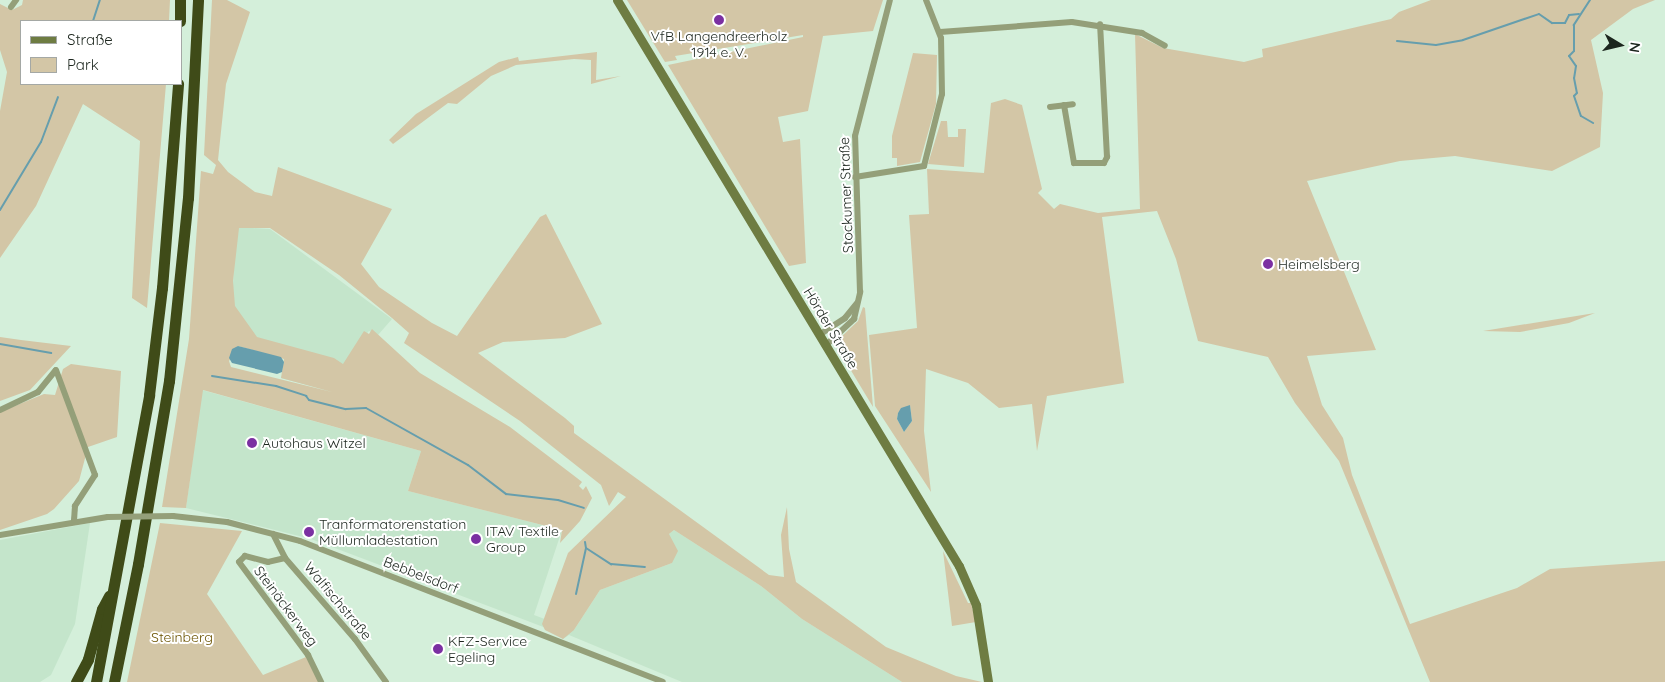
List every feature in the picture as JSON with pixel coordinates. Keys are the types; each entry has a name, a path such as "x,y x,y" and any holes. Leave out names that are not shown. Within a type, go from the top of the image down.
{"highway":[{"path":"180,0 180,20"},
{"path":"114,682 138,564 169,381 188,198 198,0"},
{"path":"96,682 150,385 163,279 178,85"},
{"path":"76,682 88,659 102,609 115,585"}],"main road":[{"name":"Hörder Straße","path":"617,0 964,577 980,621 988,682"}],"street":[{"path":"11,7 16,0"},
{"name":"Stockumer Straße","path":"825,346 851,324 858,302 862,273 855,177 859,113 890,0"},
{"path":"855,177 924,166 941,100 940,32 926,0"},
{"path":"940,32 1051,22 1100,24 1142,32 1164,46"},
{"path":"1064,105 1074,163 1105,162 1100,24"},
{"path":"1050,107 1073,104"},
{"path":"819,335 844,318 858,302"},
{"path":"0,410 38,392 56,370 95,475 75,506 74,522"},
{"name":"Bebbelsdorf","path":"0,535 108,517 174,516 215,520 300,542 663,682"},
{"name":"Walfischstraße","path":"273,534 285,558 355,639 386,682"},
{"name":"Steinäckerweg","path":"285,558 268,562 245,556 240,562 308,655 321,682"}],"shaded area":[{"path":"236,227 270,229 392,319 378,335 369,331 363,338 334,392 281,378 290,357 231,322"},
{"path":"202,390 421,451 408,491 562,530 534,615 574,630 600,590 672,563 669,534 674,530 761,586 802,619 902,682 682,682 569,635 563,639 546,628 311,539 186,508"},
{"path":"90,523 75,624 51,675 40,682 0,682 0,540"}],"green space":[{"path":"23,0 170,0 169,20 20,20 20,85 166,85 147,308 132,298 140,141 83,104 36,206 0,258 0,111 7,72 0,50 0,4 12,10 22,5"},
{"path":"212,0 227,0 250,12 226,84 218,160 228,172 255,192 272,196 278,167 392,209 361,264 379,287 432,323 457,336 540,217 546,214 602,324 565,338 503,342 478,353 565,418 574,426 574,433 769,575 784,577 781,535 787,507 789,549 796,582 886,647 956,676 982,682 902,682 802,619 761,586 674,530 669,534 678,551 672,563 600,590 574,630 563,639 545,630 542,624 568,553 626,497 618,492 609,506 601,485 520,421 404,343 409,333 392,318 339,275 270,228 239,228 233,281 235,306 257,337 334,358 343,364 364,331 369,334 372,329 420,373 510,427 577,478 582,482 579,486 583,490 586,486 592,498 580,521 560,543 562,530 408,491 421,451 203,390 186,508 162,507 189,339 201,171 213,174 216,165 204,155","holes":["238,346 284,359 281,378 332,392 231,367 229,361"]},
{"path":"627,0 883,0 873,31 823,36 808,111 778,117 783,142 800,139 806,263 789,266 668,65 803,37 803,35 675,56 677,60 665,62"},
{"path":"1431,0 1655,0 1633,9 1591,40 1603,93 1600,147 1552,171 1455,156 1400,161 1307,181 1376,350 1307,356 1322,405 1343,438 1352,475 1410,624 1517,588 1550,569 1665,561 1665,682 1430,682 1339,461 1295,403 1268,357 1198,341 1176,259 1157,211 1102,217 1124,383 1047,396 1037,451 1032,404 999,408 968,383 926,369 924,431 931,492 875,406 869,335 917,328 909,215 929,214 927,169 984,173 991,103 1005,99 1022,105 1042,189 1038,193 1054,209 1060,204 1098,213 1140,209 1135,34 1163,48 1244,62 1263,57 1262,49 1391,19 1399,12","holes":["910,405 912,421 904,432 897,419 898,413"]},
{"path":"597,52 596,80 621,76 591,84 591,60 574,59 516,65 491,76 457,104 448,103 393,144 389,140 416,114 499,62 518,57 519,61"},
{"path":"913,53 937,55 936,104 920,162 897,166 897,158 892,158 892,136"},
{"path":"941,121 947,121 948,137 958,137 958,129 966,129 964,167 928,164"},
{"path":"863,307 865,308 873,407 838,349 840,338 858,321"},
{"path":"1595,313 1569,323 1520,332 1483,331"},
{"path":"0,337 71,346 30,390 0,401"},
{"path":"71,364 121,371 117,437 88,447 79,481 54,509 47,514 0,530 0,412 44,394 55,395 63,369"},
{"name":"Steinberg","path":"160,523 242,531 207,594 263,675 306,657 319,682 127,682"},
{"path":"943,551 968,603 971,603 976,622 952,626"}],"water":[{"path":"238,346 281,357 284,362 282,372 277,374 232,363 229,358 232,349"},
{"path":"910,405 912,421 904,432 897,419 898,413 901,408"}],"waterway":[{"path":"93,20 100,0"},
{"path":"1590,0 1574,25 1574,51 1569,56 1576,66 1574,78 1577,93 1574,96 1581,116 1593,123"},
{"path":"1397,41 1436,45 1463,40 1539,14 1552,23 1565,23 1569,15 1579,14"},
{"path":"0,210 41,142 58,97"},
{"path":"0,344 51,353"},
{"path":"212,376 276,386 306,396 309,400 346,409 366,408 468,465 506,494 558,500 584,508"},
{"path":"585,542 586,548 611,564 645,567"},
{"path":"576,594 586,548"}],"place":[{"name":"VfB Langendreerholz 1914 e. V.","path":"719,20"},
{"name":"Heimelsberg","path":"1268,264"},
{"name":"Autohaus Witzel","path":"252,443"},
{"name":"Tranformatorenstation Müllumladestation","path":"309,532"},
{"name":"ITAV Textile Group","path":"476,539"},
{"name":"KFZ-Service Egeling","path":"438,649"}]}
